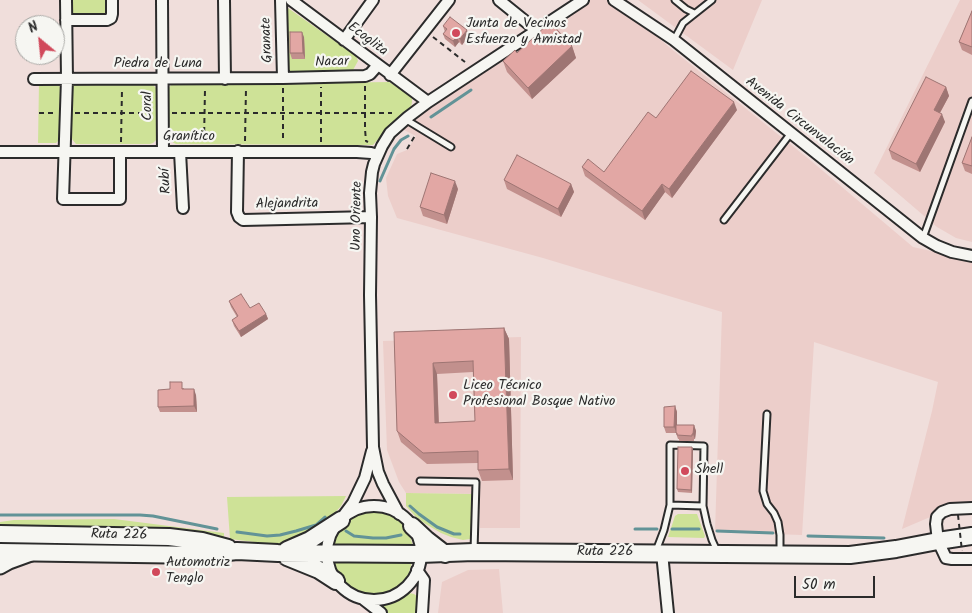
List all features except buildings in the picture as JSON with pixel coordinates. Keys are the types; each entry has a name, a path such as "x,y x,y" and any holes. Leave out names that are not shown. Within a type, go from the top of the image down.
{"main road":[{"path":"278,553 310,540 341,520"},
{"path":"412,526 445,554"},
{"name":"Ruta 226","path":"0,534 169,537 202,541 237,551"},
{"name":"Ruta 226","path":"0,552 202,555 237,551 327,553 419,563 445,554 474,552 850,555 972,536"},
{"path":"0,566 35,552"},
{"path":"278,553 319,570 336,581"}],"street":[{"path":"66,0 67,79 63,199 120,200 120,152"},
{"path":"66,20 107,20 111,18 112,0"},
{"name":"Coral","path":"162,0 163,152"},
{"path":"224,0 225,79"},
{"name":"Granate","path":"281,0 283,78"},
{"path":"344,40 373,0"},
{"path":"390,75 449,0"},
{"path":"499,0 536,30"},
{"name":"Uno Oriente","path":"399,514 378,472 373,447 370,295 371,182 372,172 378,155 390,134 405,119 582,0"},
{"name":"Avenida Circunvalación","path":"614,0 674,40 923,238 952,252 972,256"},
{"name":"Ecoglita","path":"297,2 344,40 428,102"},
{"name":"Nacar","path":"283,78 365,76 370,74 378,65"},
{"name":"Piedra de Luna","path":"34,79 283,78"},
{"name":"Granítico","path":"0,152 321,151 365,152 378,155"},
{"name":"Rubí","path":"180,152 182,208"},
{"name":"Alejandrita","path":"242,152 237,212 243,220 371,217"},
{"name":"Uno Oriente","path":"327,553 328,541 333,530 353,503 362,485 373,447"},
{"path":"341,520 349,513 358,509 380,507 390,509 399,514 412,526 417,535 419,563 424,580 422,613"},
{"path":"972,508 950,509 942,512 937,517 938,541 946,558 972,559"},
{"path":"327,553 329,568 336,581 348,592 362,598 376,600 389,597 401,591 410,582 419,563"},
{"path":"659,553 668,613"},
{"path":"362,598 381,613"}],"lane":[{"path":"675,0 694,13"},
{"path":"674,40 683,23 712,0"},
{"path":"923,238 972,101"},
{"path":"405,119 451,147"},
{"path":"724,220 791,133"},
{"path":"766,414 762,492 778,522 780,554"},
{"path":"659,553 670,505 670,445 704,446 704,506 712,540 719,554"},
{"path":"420,482 476,482 474,552"},
{"path":"670,505 704,506"}],"path":[{"path":"425,31 465,62"},
{"path":"365,76 366,141 370,142"},
{"path":"321,77 321,151"},
{"path":"283,78 283,152"},
{"path":"120,152 122,79"},
{"path":"204,79 204,152"},
{"path":"242,152 246,112 246,79"},
{"path":"40,112 392,113"},
{"path":"407,149 419,128"},
{"path":"958,515 962,552"}],"shaded area":[{"path":"589,0 615,0 669,47 810,160 913,247 972,260 972,503 949,509 902,529 938,382 814,342 802,535 715,532 722,312 543,258 397,218 388,196 386,178 397,154 407,150 416,136 402,129 438,102"},
{"path":"638,0 762,0 733,70"},
{"path":"960,0 972,0 972,242 956,238 937,227 874,173"},
{"name":"Liceo Técnico Profesional Bosque Nativo","path":"521,337 520,528 480,528 480,494 406,493 399,482 387,450 383,341"},
{"path":"499,569 503,613 438,613 442,582 468,570"}],"green space":[{"path":"72,0 108,0 108,11 106,16 75,15 71,11"},
{"path":"286,8 356,56 358,61 353,70 346,72 288,72"},
{"path":"389,82 410,95 412,99 411,107 392,123 373,145 176,144 170,140 168,89 171,85"},
{"path":"39,83 57,83 60,87 60,137 56,143 38,143"},
{"path":"75,83 152,84 156,88 156,140 150,144 76,144 72,139 70,87"},
{"path":"406,493 473,494 472,537 463,540 451,537 424,523 406,506"},
{"path":"346,496 341,506 324,525 286,544 279,545 230,539 227,497"},
{"path":"369,510 390,514 400,520 410,536 413,546 333,545 334,538 345,521"},
{"path":"678,514 697,514 705,536 704,538 668,537 675,516"},
{"path":"114,519 224,533 224,538 191,533 0,529 0,522 14,520"},
{"path":"333,561 412,562 409,573 398,587 378,595 368,595 357,592 348,586 341,579"},
{"path":"409,593 418,597 418,613 385,613 377,604 388,603"}],"waterway":[{"path":"431,117 471,90"},
{"path":"380,181 394,149 401,140 408,136"},
{"path":"410,506 437,527 454,534 460,534"},
{"path":"0,515 140,515 217,529"},
{"path":"237,532 267,536 280,535 316,525 325,517"},
{"path":"635,529 657,529"},
{"path":"672,529 699,529"},
{"path":"346,531 354,536 373,538 401,535"},
{"path":"717,531 773,533"},
{"path":"808,536 884,538"}],"place":[{"name":"Junta de Vecinos Esfuerzo y Amistad","path":"456,33"},
{"name":"Liceo Técnico Profesional Bosque Nativo","path":"453,395"},
{"name":"Shell","path":"685,471"},
{"name":"Automotriz Tenglo","path":"156,572"}]}
